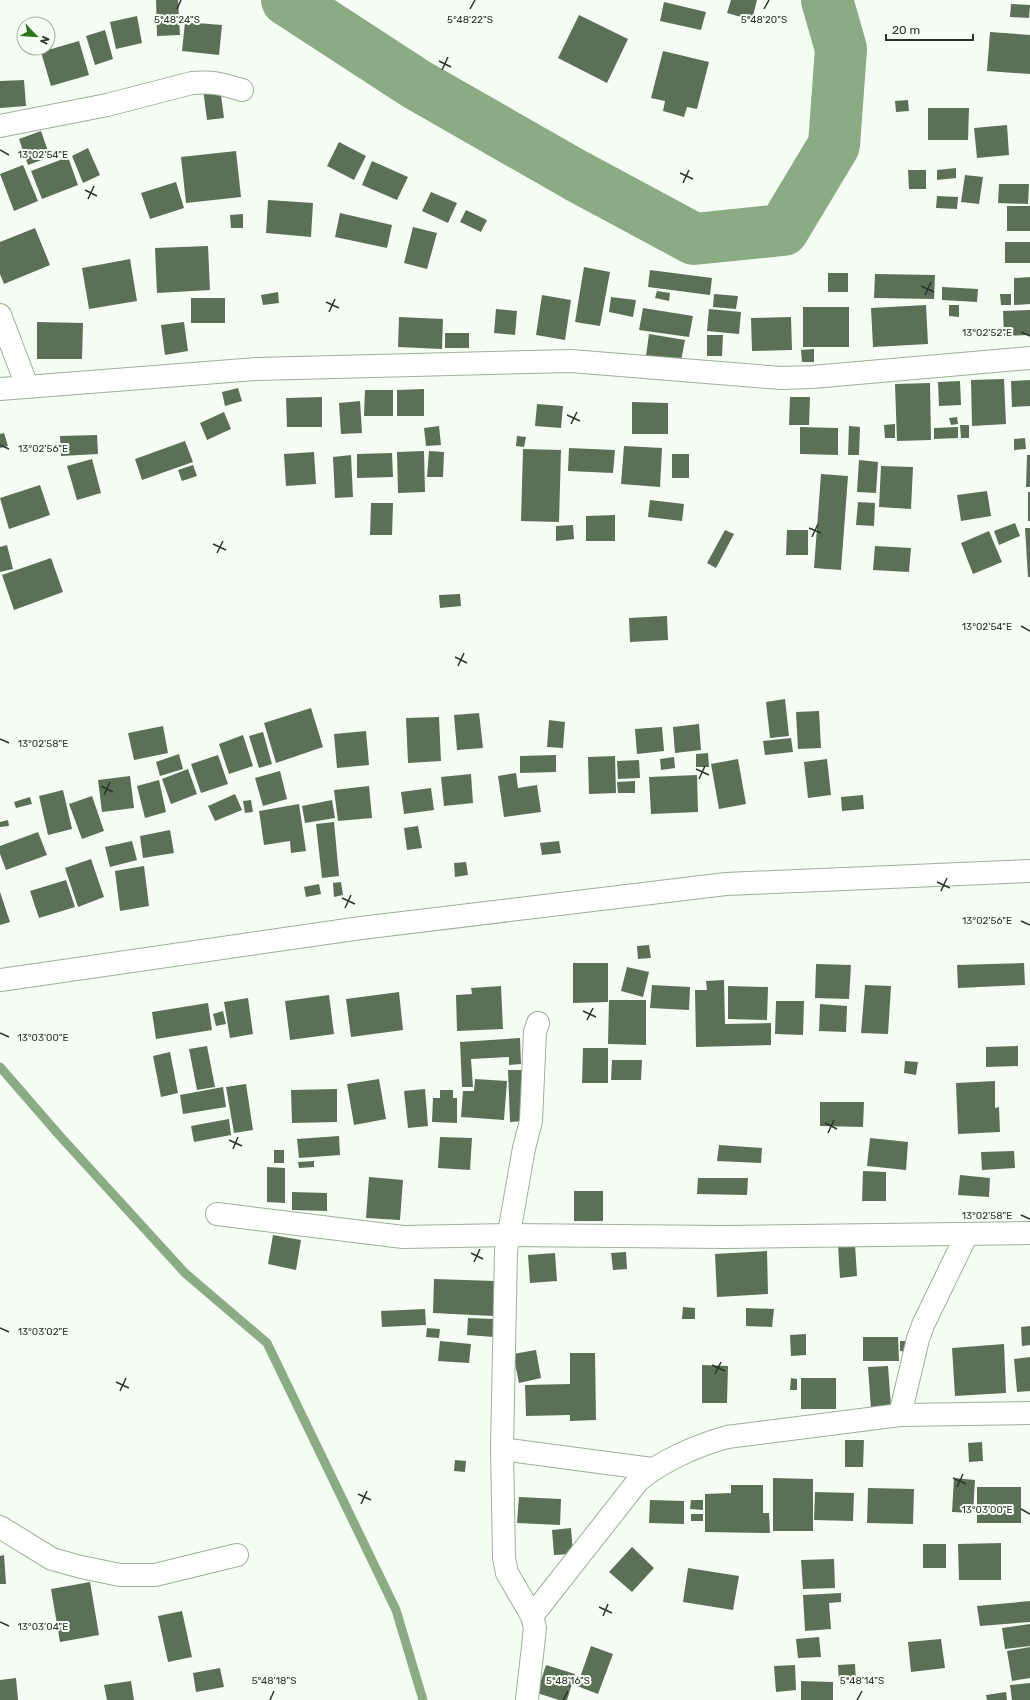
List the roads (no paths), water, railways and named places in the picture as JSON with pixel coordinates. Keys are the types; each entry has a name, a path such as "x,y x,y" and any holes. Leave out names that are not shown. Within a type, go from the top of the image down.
{"street":[{"path":"0,126 107,105 192,83 207,81 221,83 242,90"},
{"path":"0,315 27,386"},
{"path":"0,388 257,369 571,362 773,377 812,377 1030,358"},
{"path":"0,980 361,928 726,884 1030,871"},
{"path":"527,1700 535,1628 532,1616 507,1572 504,1558 502,1449 506,1250 524,1148 531,1121 536,1032 538,1023"},
{"path":"217,1214 403,1237 508,1235 725,1237 1030,1233"},
{"path":"900,1415 918,1339 923,1325 967,1234"},
{"path":"532,1616 638,1481 652,1469 710,1442 727,1437 900,1415 1030,1413"},
{"path":"502,1449 652,1469"},
{"path":"0,1527 52,1559 81,1567 120,1574 155,1575 237,1555"}],"waterway":[{"path":"287,0 416,84 577,176 694,239 783,230 834,145 841,49 827,0"},
{"path":"0,1067 59,1135 185,1273 267,1343 396,1610 423,1700"}]}
